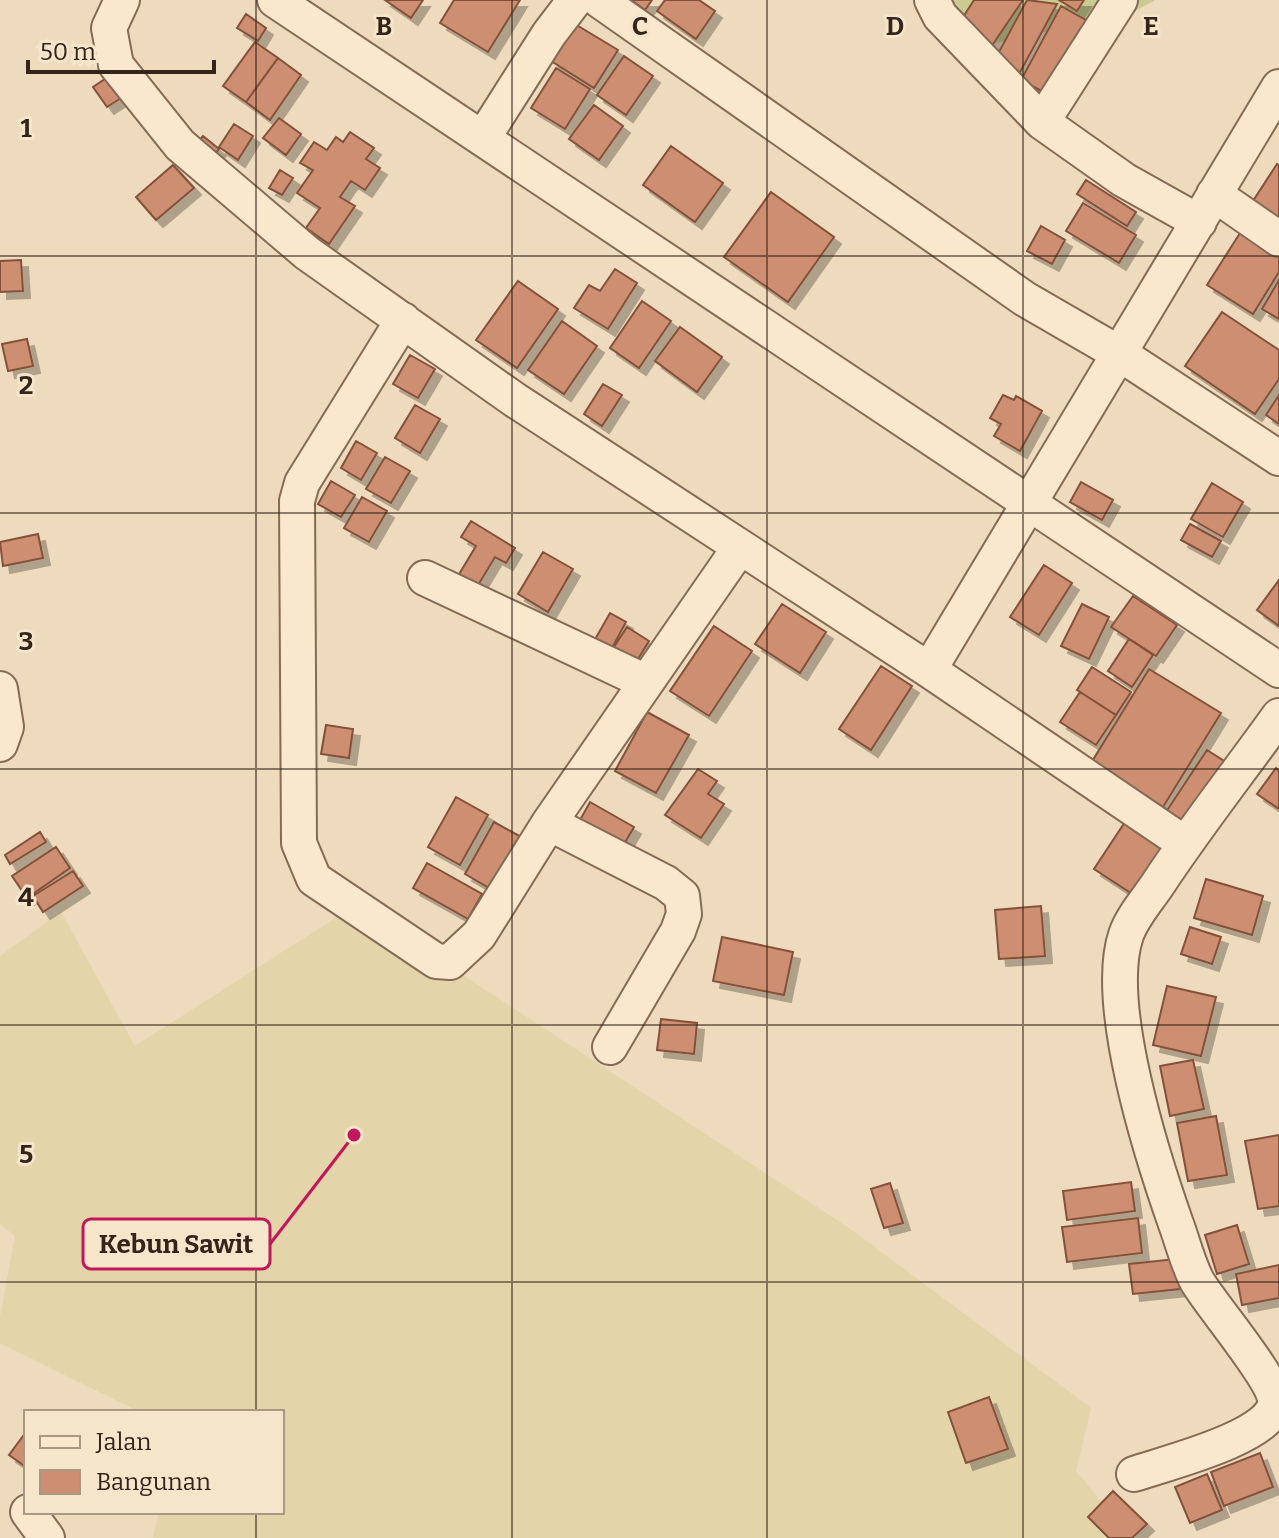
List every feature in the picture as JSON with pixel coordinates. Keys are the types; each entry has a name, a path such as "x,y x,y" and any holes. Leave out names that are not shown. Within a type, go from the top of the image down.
{"street":[{"path":"122,0 109,28 116,65 180,145 307,253 515,400 929,670 1184,843"},
{"path":"275,0 1279,670"},
{"path":"483,138 549,34 575,0"},
{"path":"599,0 1025,299 1120,354 1279,458"},
{"path":"932,0 940,16 1042,122 1124,180 1206,208 1279,239"},
{"path":"1042,122 1120,0"},
{"path":"929,670 1279,87"},
{"path":"403,320 302,483 297,501 299,843 314,879 436,961 450,962 479,935 549,823 740,547"},
{"path":"425,578 646,682"},
{"path":"0,689 6,727 0,744"},
{"path":"1134,1474 1252,1432 1270,1418 1275,1404 1265,1376 1215,1310 1195,1277 1150,1148 1121,1007 1119,959 1127,931 1184,843 1279,716"},
{"path":"549,823 666,883 682,896 684,914 678,931 610,1047"},
{"path":"29,1514 47,1538"}],"shaded area":[{"path":"356,905 849,1228 1091,1408 1076,1471 1132,1538 153,1538 159,1514 284,1514 284,1410 136,1410 0,1343 0,1317 15,1236 0,1224 0,956 61,912 135,1046"}],"green space":[{"path":"916,0 1155,0 1135,11 971,49"}],"building":[{"path":"385,0 423,0 411,18"},
{"path":"454,0 520,0 488,52 440,23"},
{"path":"631,0 652,0 645,10"},
{"path":"665,0 699,0 715,11 696,39 657,11"},
{"path":"974,0 1023,0 991,47 958,25"},
{"path":"1027,0 1057,4 1018,76 993,63"},
{"path":"1059,0 1084,0 1077,11"},
{"path":"1061,6 1091,23 1051,96 1021,80"},
{"path":"246,14 266,28 258,41 237,28"},
{"path":"575,24 618,50 594,88 551,61"},
{"path":"255,42 278,58 246,102 223,86"},
{"path":"624,56 653,76 626,115 597,95"},
{"path":"278,58 301,75 270,120 246,102"},
{"path":"556,68 590,89 565,129 531,108"},
{"path":"108,77 121,98 107,107 93,87"},
{"path":"594,105 623,126 599,160 569,139"},
{"path":"279,118 301,134 286,155 263,138"},
{"path":"234,124 253,136 238,160 219,147"},
{"path":"350,132 374,148 366,159 380,168 365,190 351,181 340,197 355,206 329,244 306,228 320,208 297,193 313,170 300,163 314,142 327,150 336,137 343,142"},
{"path":"203,136 219,149 209,162 192,149"},
{"path":"671,146 723,183 695,222 643,185"},
{"path":"173,165 194,188 156,220 136,197"},
{"path":"1279,165 1279,223 1251,204"},
{"path":"280,170 293,178 282,195 269,188"},
{"path":"1086,180 1136,212 1127,226 1077,194"},
{"path":"771,192 834,237 788,302 724,257"},
{"path":"1083,203 1136,235 1119,263 1066,231"},
{"path":"1041,226 1065,240 1052,264 1027,251"},
{"path":"1240,233 1279,257 1279,272 1253,314 1207,285"},
{"path":"21,260 23,291 0,292 0,261"},
{"path":"615,269 637,283 608,329 574,308 589,285 600,291"},
{"path":"1279,280 1279,319 1262,309"},
{"path":"518,281 558,309 517,368 476,340"},
{"path":"642,301 671,321 639,368 610,348"},
{"path":"1222,312 1279,350 1279,379 1255,414 1185,366"},
{"path":"562,321 597,346 564,394 528,370"},
{"path":"680,327 722,357 697,392 655,361"},
{"path":"27,339 33,366 8,371 2,344"},
{"path":"410,355 435,369 418,398 393,384"},
{"path":"603,384 622,395 602,426 584,414"},
{"path":"1003,395 1014,400 1016,396 1042,411 1020,451 994,436 1001,424 990,418"},
{"path":"1279,395 1279,424 1266,415"},
{"path":"415,405 440,419 420,453 395,438"},
{"path":"356,441 377,453 361,480 341,468"},
{"path":"385,457 410,471 391,503 366,489"},
{"path":"331,481 355,495 341,517 318,504"},
{"path":"1081,482 1113,500 1102,520 1070,502"},
{"path":"1212,483 1243,502 1223,537 1191,519"},
{"path":"362,497 387,511 369,542 344,528"},
{"path":"471,521 515,548 506,563 495,557 477,587 458,576 476,546 461,537"},
{"path":"1190,524 1221,541 1212,557 1181,540"},
{"path":"38,534 43,558 3,566 0,542"},
{"path":"543,552 573,569 548,612 518,594"},
{"path":"1044,565 1072,583 1039,635 1010,617"},
{"path":"1279,580 1279,626 1257,610"},
{"path":"1133,596 1177,625 1156,656 1111,627"},
{"path":"782,604 826,632 800,673 755,644"},
{"path":"1082,604 1109,617 1089,659 1061,646"},
{"path":"610,613 626,622 611,650 594,641"},
{"path":"714,626 752,651 709,716 670,691"},
{"path":"627,627 649,641 635,664 612,650"},
{"path":"1129,639 1153,655 1132,687 1108,671"},
{"path":"881,666 912,686 871,750 839,729"},
{"path":"1092,667 1131,692 1116,715 1077,690"},
{"path":"1149,669 1221,713 1163,807 1091,763"},
{"path":"1080,692 1116,715 1096,745 1060,722"},
{"path":"647,712 689,735 656,793 615,771"},
{"path":"326,725 353,729 349,758 321,754"},
{"path":"1207,750 1232,766 1188,831 1164,815"},
{"path":"1276,768 1279,771 1279,809 1257,794"},
{"path":"698,769 717,781 708,794 724,804 701,838 665,815"},
{"path":"456,797 488,815 460,865 428,847"},
{"path":"590,802 634,827 619,853 575,829"},
{"path":"1129,816 1175,847 1140,899 1094,869"},
{"path":"494,822 525,839 496,892 465,874"},
{"path":"40,832 46,842 10,864 5,855"},
{"path":"56,847 70,868 27,898 12,876"},
{"path":"427,863 482,894 468,919 413,888"},
{"path":"73,871 83,886 43,912 33,896"},
{"path":"1206,879 1263,896 1252,935 1194,918"},
{"path":"1041,906 1045,956 999,959 995,910"},
{"path":"1190,927 1221,937 1212,964 1181,954"},
{"path":"722,937 793,952 784,995 713,981"},
{"path":"1167,986 1216,997 1201,1056 1153,1045"},
{"path":"661,1019 697,1023 694,1054 657,1050"},
{"path":"1193,1060 1204,1109 1170,1116 1160,1066"},
{"path":"1216,1116 1227,1175 1188,1181 1177,1123"},
{"path":"1279,1135 1279,1206 1258,1209 1245,1141"},
{"path":"1131,1182 1135,1211 1067,1220 1063,1191"},
{"path":"890,1183 903,1223 884,1228 871,1189"},
{"path":"1138,1218 1142,1253 1067,1262 1062,1227"},
{"path":"1237,1225 1249,1264 1217,1274 1205,1235"},
{"path":"1176,1259 1180,1289 1133,1294 1129,1264"},
{"path":"1279,1265 1279,1298 1242,1305 1236,1274"},
{"path":"989,1397 1008,1449 966,1463 948,1412"},
{"path":"24,1435 24,1466 9,1455"},
{"path":"1260,1453 1273,1487 1224,1506 1211,1472"},
{"path":"1207,1474 1222,1510 1190,1523 1175,1487"},
{"path":"1113,1491 1147,1524 1132,1538 1109,1538 1088,1517"}],"place":[{"name":"Kebun Sawit","path":"354,1135"}]}
